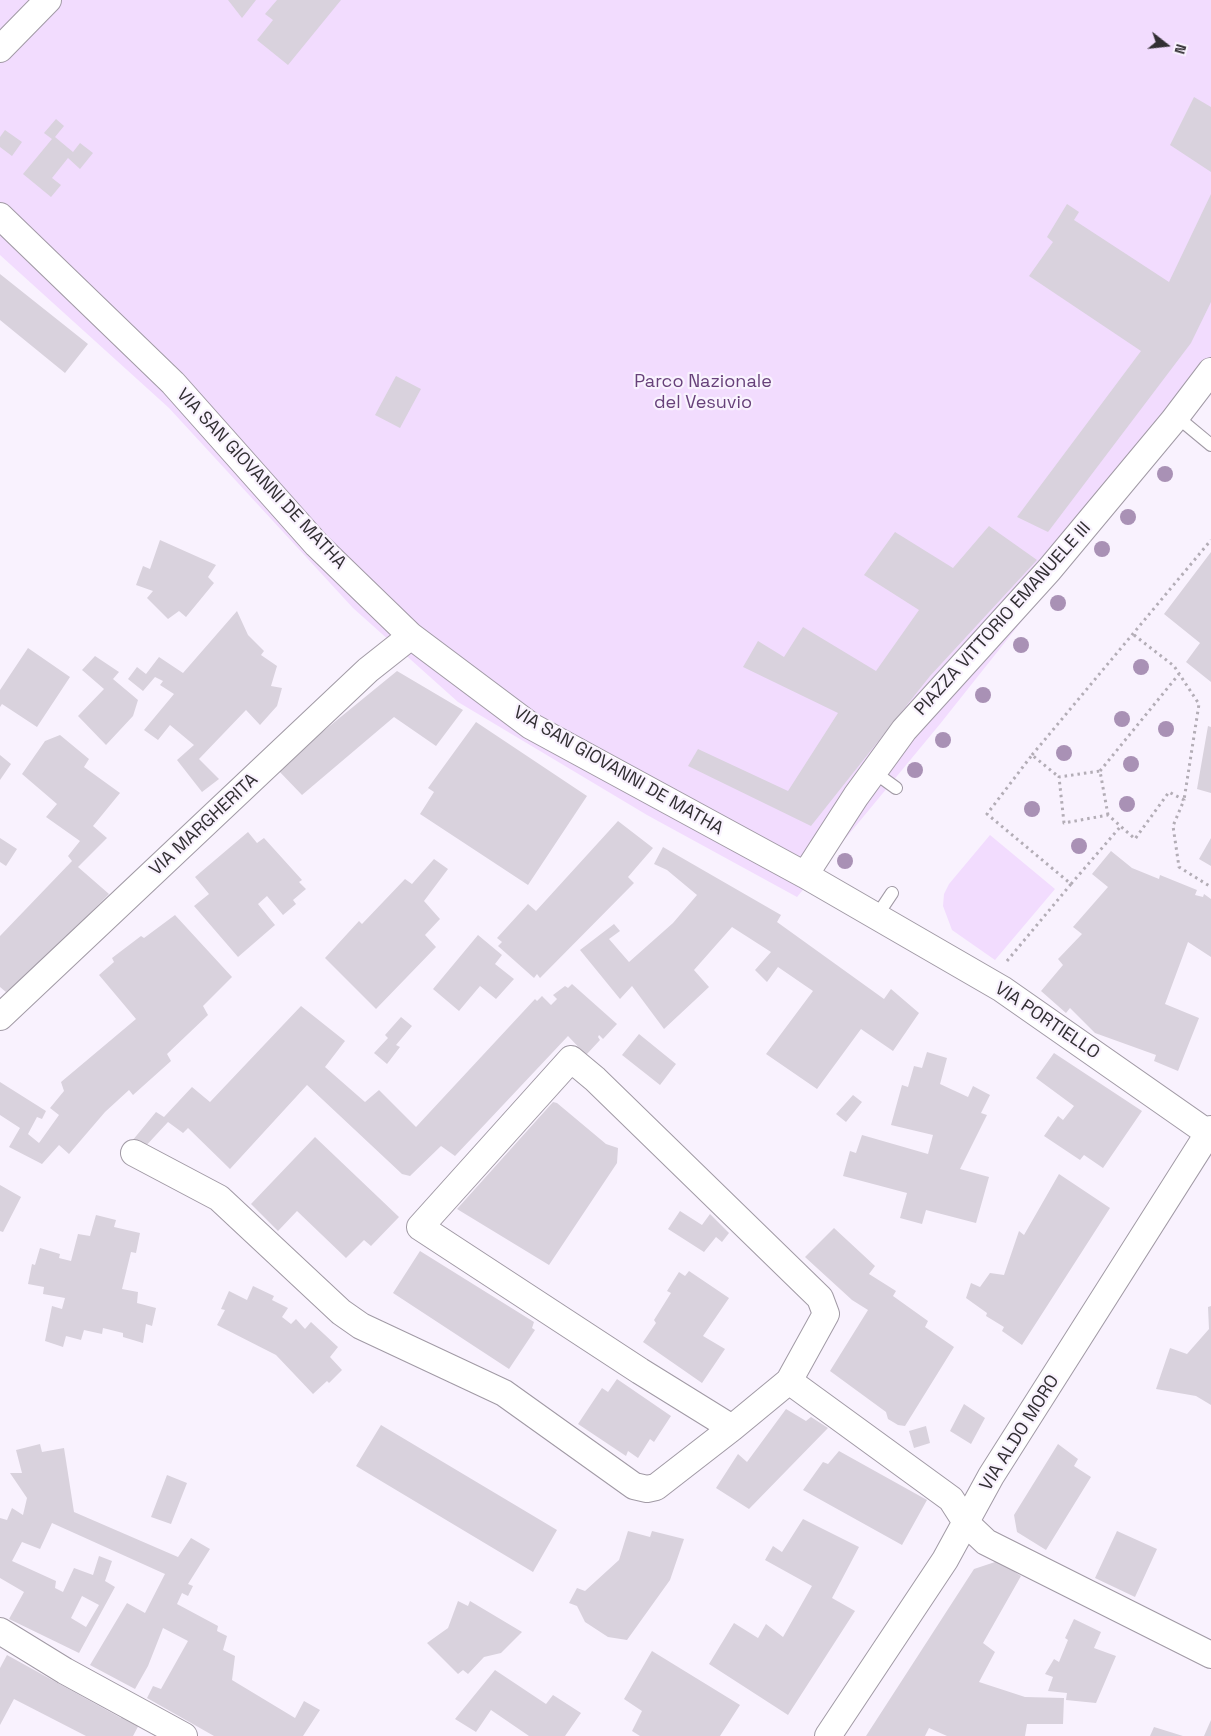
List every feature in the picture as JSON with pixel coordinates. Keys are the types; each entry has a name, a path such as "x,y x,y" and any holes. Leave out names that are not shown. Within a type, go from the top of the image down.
{"street":[{"path":"0,49 48,0"},
{"name":"VIA SAN GIOVANNI DE MATHA","path":"0,216 173,383 317,544 411,636 531,726 805,875 876,917"},
{"name":"PIAZZA VITTORIO EMANUELE III","path":"805,875 904,730 1049,570 1211,371"},
{"name":"VIA MARGHERITA","path":"0,1017 368,670 411,636"},
{"name":"VIA PORTIELLO","path":"876,917 1002,989 1210,1132"},
{"path":"134,1153 219,1198 341,1312 361,1326 504,1392 634,1486 647,1489 656,1487 732,1428 789,1381 826,1314 820,1298 595,1079 571,1059 420,1227 640,1371 732,1428"},
{"name":"VIA ALDO MORO","path":"828,1736 967,1524 991,1476 1210,1132"},
{"path":"789,1381 951,1500 967,1524 986,1542 1211,1655"},
{"path":"0,1631 65,1672 184,1736"}],"lane":[{"path":"1176,416 1211,445"},
{"path":"874,772 896,788"},
{"path":"876,917 892,893"}],"path":[{"path":"1071,884 987,814 1032,755 1134,635 1211,540"},
{"path":"1134,635 1174,666 1199,704 1184,800 1173,826 1179,867 1211,887"},
{"path":"1059,777 1100,771 1179,674"},
{"path":"1032,755 1059,777 1064,823 1108,815"},
{"path":"1100,771 1108,815 1134,839 1170,792 1184,800"},
{"path":"1011,957 1121,826"}],"green space":[{"name":"Parco Nazionale del Vesuvio","path":"0,0 1211,0 1211,383 940,724 797,897 647,815 458,702 353,608 169,408 0,255"},
{"path":"990,835 1055,889 995,960 952,930 943,906 944,894 949,884"}],"building":[{"path":"228,0 256,0 242,18"},
{"path":"277,0 341,0 288,65 257,40 273,20 265,14"},
{"path":"1194,97 1211,107 1211,172 1170,145"},
{"path":"56,119 64,126 55,137 73,152 80,143 93,153 80,169 68,158 52,178 61,185 51,197 23,174 52,139 44,133"},
{"path":"5,130 22,142 12,156 0,147 0,137"},
{"path":"1211,194 1211,302 1191,343 1048,532 1017,517 1141,351 1029,276 1053,242 1047,237 1067,204 1079,212 1074,220 1169,282"},
{"path":"0,274 88,344 65,373 0,320"},
{"path":"396,376 421,389 400,428 375,415"},
{"path":"989,526 1037,560 930,676 811,826 688,766 698,749 788,791 838,713 743,667 758,641 784,657 803,627 876,671 919,610 864,575 895,532 953,568"},
{"path":"160,540 216,565 208,577 214,583 186,617 179,611 168,619 147,598 153,591 136,585 143,566 150,569"},
{"path":"1211,552 1211,682 1186,662 1200,643 1164,614"},
{"path":"237,611 248,635 264,651 261,655 277,666 271,686 282,688 277,706 260,725 246,710 199,759 219,779 202,792 177,760 194,745 170,725 158,740 144,730 174,694 160,685 163,681 155,677 143,691 128,679 137,667 146,674 159,657 183,673"},
{"path":"28,648 70,677 37,727 2,704 0,707 0,690"},
{"path":"95,656 119,672 113,679 138,700 133,716 106,745 78,716 104,689 82,670"},
{"path":"397,671 463,710 436,746 394,717 302,795 277,769"},
{"path":"476,722 587,796 528,885 420,814 434,792 428,788"},
{"path":"1208,726 1211,727 1211,793 1197,789"},
{"path":"60,735 89,759 84,767 120,793 93,826 107,838 78,867 109,894 29,976 6,992 0,987 0,936 72,861 68,856 80,841 46,817 57,804 22,774 45,741"},
{"path":"0,755 11,764 0,780"},
{"path":"618,821 653,848 628,877 634,883 540,978 537,974 534,978 498,946 502,942 497,938 528,904 536,911"},
{"path":"248,832 257,843 264,838 302,880 299,882 306,889 293,900 296,904 283,915 267,896 258,904 275,925 238,957 194,906 209,894 195,877"},
{"path":"0,838 17,849 6,866 0,862"},
{"path":"1211,838 1211,866 1199,859"},
{"path":"663,847 781,915 777,922 884,999 891,989 919,1013 893,1051 861,1029 817,1089 766,1054 813,991 778,967 767,982 755,970 771,952 732,927 694,970 709,987 664,1029 632,986 620,999 580,950 614,924 620,931 609,939 629,962 673,923 697,895 667,870 654,864"},
{"path":"1111,851 1132,868 1159,879 1160,875 1197,890 1195,895 1203,897 1204,894 1211,899 1211,957 1188,942 1165,1004 1199,1018 1178,1071 1154,1061 1156,1055 1095,1033 1070,1008 1066,1013 1041,991 1063,965 1058,959 1082,934 1073,927 1108,887 1092,874"},
{"path":"434,859 448,869 424,901 440,919 425,935 436,947 376,1009 325,958 359,921 362,924 405,879 412,884"},
{"path":"175,915 232,977 203,1006 208,1015 167,1054 171,1061 133,1095 129,1090 105,1112 69,1154 59,1145 42,1164 9,1147 20,1128 0,1115 0,1082 46,1111 42,1119 37,1117 28,1134 39,1143 59,1115 50,1108 64,1091 61,1082 136,1019 99,975 114,962 112,958 141,936 144,938"},
{"path":"478,935 502,955 495,964 514,979 496,999 480,986 459,1011 433,989"},
{"path":"572,984 617,1024 603,1039 599,1035 600,1040 586,1055 568,1036 455,1156 441,1146 410,1176 402,1174 307,1085 230,1169 188,1128 183,1133 168,1122 143,1149 132,1141 156,1112 164,1117 192,1087 210,1102 301,1006 345,1041 325,1067 365,1102 379,1090 416,1127 535,999 537,1001 542,996 551,1005 557,999 553,995 565,986 568,988"},
{"path":"401,1017 412,1026 396,1045 400,1047 387,1064 374,1053 388,1038 385,1035"},
{"path":"639,1034 676,1064 660,1085 622,1055"},
{"path":"927,1052 947,1058 940,1084 968,1097 973,1086 990,1095 981,1113 987,1115 960,1169 989,1177 976,1223 926,1210 922,1224 900,1218 907,1193 843,1176 850,1151 856,1153 862,1135 928,1154 933,1135 891,1125 902,1085 908,1087 914,1066 922,1068"},
{"path":"1054,1053 1142,1111 1103,1168 1084,1155 1080,1160 1044,1136 1058,1116 1063,1120 1074,1106 1036,1078"},
{"path":"853,1095 862,1102 846,1122 836,1114"},
{"path":"553,1102 557,1103 606,1144 618,1148 617,1163 549,1265 457,1209"},
{"path":"315,1137 399,1217 371,1246 364,1240 346,1258 297,1211 278,1231 251,1204"},
{"path":"1059,1174 1110,1208 1022,1345 1002,1331 1004,1327 986,1316 987,1313 966,1298 971,1283 980,1287 990,1273 1004,1275 1019,1231 1024,1235"},
{"path":"0,1185 21,1197 3,1232 0,1231"},
{"path":"680,1211 702,1225 710,1214 729,1233 722,1242 716,1237 704,1252 668,1229"},
{"path":"96,1215 116,1220 114,1227 140,1233 136,1253 131,1252 122,1289 138,1292 137,1303 156,1308 152,1326 146,1324 143,1343 123,1337 123,1333 103,1328 102,1334 84,1330 81,1340 66,1336 63,1347 45,1341 52,1306 62,1309 65,1298 43,1294 44,1287 28,1284 32,1264 35,1265 40,1248 60,1254 59,1258 71,1261 78,1234 90,1236"},
{"path":"834,1228 875,1266 869,1274 896,1291 893,1296 928,1321 925,1327 954,1347 905,1426 898,1425 888,1419 886,1412 830,1371 868,1310 852,1300 805,1257"},
{"path":"420,1251 534,1322 532,1328 535,1330 509,1369 393,1293"},
{"path":"689,1271 729,1298 703,1336 725,1349 702,1383 643,1342 656,1323 654,1320 671,1293 667,1291 679,1272 685,1276"},
{"path":"253,1286 274,1296 272,1300 288,1308 282,1317 291,1324 296,1319 305,1329 311,1322 338,1347 330,1357 342,1370 329,1383 327,1381 313,1394 276,1355 217,1325 225,1310 221,1309 229,1291 247,1300"},
{"path":"1211,1306 1211,1405 1196,1396 1156,1389 1170,1348 1187,1354 1209,1329 1208,1307"},
{"path":"617,1379 671,1416 654,1442 650,1439 638,1458 628,1451 626,1456 578,1424 602,1388 608,1392"},
{"path":"964,1404 985,1418 971,1444 950,1431"},
{"path":"786,1409 806,1421 811,1417 828,1428 749,1509 716,1488 738,1454 747,1462"},
{"path":"381,1425 557,1530 533,1572 356,1466"},
{"path":"926,1426 930,1443 914,1448 909,1431"},
{"path":"40,1444 42,1452 64,1448 74,1512 178,1557 191,1538 210,1549 188,1584 193,1586 188,1596 182,1593 177,1604 218,1626 217,1631 227,1636 223,1650 235,1656 232,1680 295,1718 304,1701 320,1710 303,1736 214,1736 147,1698 153,1686 161,1689 188,1641 163,1628 148,1666 135,1689 90,1665 127,1603 145,1613 165,1574 52,1523 40,1549 22,1542 12,1561 56,1581 55,1588 63,1592 74,1568 93,1575 99,1556 112,1561 105,1581 115,1587 79,1653 9,1619 24,1592 0,1578 0,1518 7,1520 12,1508 23,1515 27,1498 10,1473 22,1473 16,1450","holes":["82,1596 99,1605 86,1627 71,1618"]},
{"path":"1058,1444 1078,1459 1074,1466 1091,1477 1046,1550 1017,1532 1014,1515"},
{"path":"839,1451 927,1500 902,1545 803,1490 823,1462 828,1464"},
{"path":"167,1475 187,1483 171,1524 151,1517"},
{"path":"803,1519 859,1547 832,1598 855,1611 788,1715 709,1664 734,1623 758,1638 766,1624 783,1637 812,1586 765,1560 773,1546 782,1552"},
{"path":"628,1531 650,1537 652,1531 684,1539 670,1580 627,1640 608,1637 585,1622 577,1606 569,1603 577,1588 585,1591 619,1560"},
{"path":"1117,1531 1157,1549 1135,1597 1095,1578"},
{"path":"998,1561 1021,1576 983,1643 995,1652 979,1682 1025,1697 1064,1698 1063,1724 1027,1724 1025,1736 947,1736 929,1728 925,1736 866,1736 974,1569"},
{"path":"458,1601 468,1606 470,1601 522,1632 501,1653 484,1657 468,1674 463,1670 458,1674 427,1643 448,1628"},
{"path":"1074,1619 1101,1632 1094,1648 1116,1656 1096,1703 1066,1700 1067,1693 1048,1691 1053,1677 1045,1674 1054,1659 1059,1662 1068,1640 1065,1638"},
{"path":"652,1651 740,1705 720,1736 640,1736 632,1731 642,1711 624,1699"},
{"path":"7,1655 121,1718 125,1712 141,1721 133,1736 86,1736 14,1699 0,1725 0,1668"},
{"path":"495,1670 546,1704 553,1695 581,1713 565,1736 529,1736 491,1710 476,1732 455,1719"},
{"path":"1211,1720 1211,1736 1204,1736"},
{"path":"1154,1727 1183,1736 1150,1736"}]}
